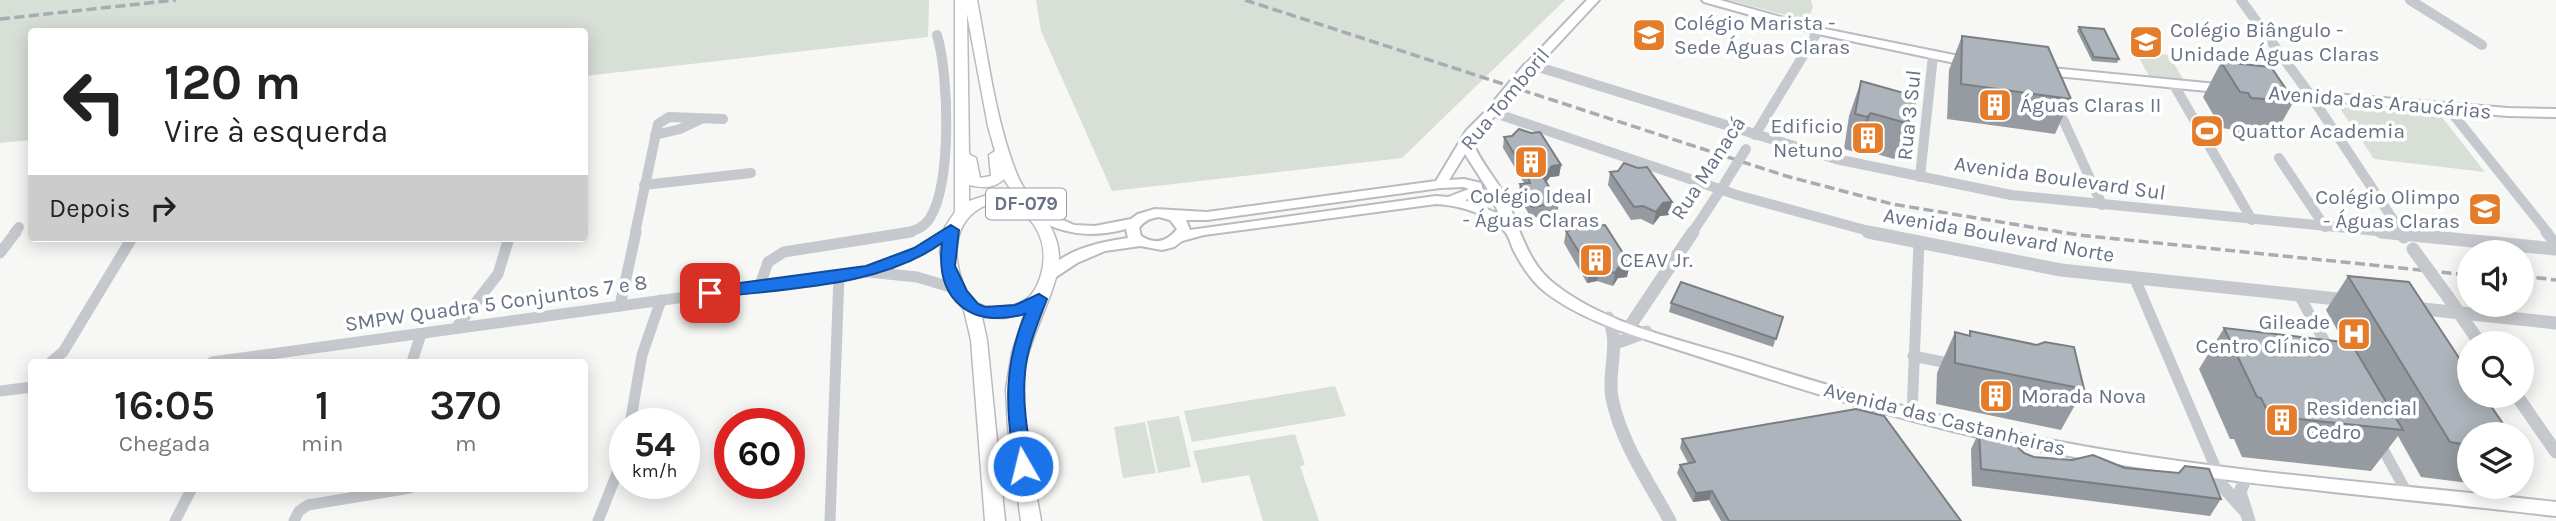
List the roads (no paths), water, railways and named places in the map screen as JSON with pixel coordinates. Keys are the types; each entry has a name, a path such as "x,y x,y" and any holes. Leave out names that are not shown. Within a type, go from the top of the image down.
{"main road":[{"name":"DF-079","path":"961,0 962,211"},
{"name":"DF-079","path":"971,0 995,126 1009,174 1050,242 1051,274 1023,339 1016,373 1016,411 1031,521"},
{"path":"1708,0 1818,31 1933,56 1986,64"},
{"name":"Rua Tomboril","path":"1440,184 1466,141 1591,1"},
{"name":"Avenida das Araucárias","path":"2037,71 2448,108 2556,113"},
{"path":"961,120 967,124 970,175 973,181 982,183 992,182 998,177 993,144 995,126"},
{"name":"Avenida das Castanheiras","path":"1466,141 1474,163 1499,198 1509,228 1529,265 1548,287 1582,308 1646,332 1780,377 1912,414 1993,435 2070,450 2246,475 2556,509"},
{"path":"1032,209 1057,226 1085,232 1134,223 1151,214 1207,216 1440,184 1464,183 1476,186 1476,191 1451,200 1440,184"},
{"name":"DF-079","path":"995,521 979,340 972,308 957,289 947,266 951,230 962,211 973,202 996,197 1017,199 1032,209"},
{"name":"Avenida das Castanheiras","path":"1180,237 1204,231 1405,203 1451,200 1481,209 1509,228"},
{"path":"1051,274 1070,258 1088,250 1109,244 1140,242 1161,246 1180,237 1184,229 1181,221 1173,215"},
{"path":"1134,223 1132,233 1140,242"},
{"path":"972,308 985,312 1019,310 1039,299"}],"street":[{"path":"2410,0 2482,45"},
{"path":"2243,1 2311,96 2403,235 2457,309"},
{"name":"Rua Manacá","path":"1630,326 1755,135 1818,31"},
{"path":"760,285 766,263 776,254 910,232 920,229 932,216 941,176 944,130 945,67 943,47 937,35"},
{"name":"Rua 3 Sul","path":"1920,177 1933,56"},
{"name":"Avenida Boulevard Sul","path":"1531,66 1836,159 2011,195 2556,249"},
{"path":"2037,71 2048,86"},
{"path":"2175,85 2252,220"},
{"path":"2053,97 2102,205"},
{"path":"2448,108 2556,244"},
{"name":"Avenida Boulevard Norte","path":"1493,111 1819,219 1919,242 2023,264 2135,279 2366,303"},
{"path":"620,306 658,124 663,119 723,118"},
{"path":"2279,158 2325,227"},
{"path":"644,185 751,173"},
{"path":"0,253 19,227"},
{"name":"SMPW Quadra 5 Conjuntos 7 e 8","path":"259,359 456,328 868,271 919,252 951,230"},
{"path":"63,357 130,242"},
{"path":"456,328 498,274 508,242"},
{"path":"1912,414 1919,242"},
{"name":"SMPW Quadra 5 Conjuntos 7 e 8","path":"868,271 906,275 957,289"},
{"path":"830,521 839,275"},
{"path":"2135,279 2212,470 2247,515"},
{"path":"2299,295 2339,369"},
{"path":"633,408 642,355 661,300"},
{"path":"2406,307 2457,313"},
{"path":"2498,317 2556,323"},
{"path":"1608,318 1613,326 1616,343 1610,364 1610,388 1619,425 1670,521"},
{"path":"1616,343 1646,332"},
{"path":"413,359 421,334"},
{"path":"1913,356 1966,367"},
{"path":"17,389 28,382"},
{"path":"0,391 28,388"},
{"path":"2525,408 2556,452"},
{"path":"2373,430 2406,491"},
{"path":"2246,475 2241,492 2247,515"},
{"path":"175,521 190,492"},
{"path":"294,521 299,511 308,505 364,492"},
{"path":"598,521 609,493"}],"railway":[{"path":"0,19 176,0"},
{"path":"1245,0 1786,176 1892,204 2079,235 2457,274"},
{"path":"2534,277 2556,280"}],"place":[{"name":"Colégio Marista - Sede Águas Claras","path":"1649,35"},
{"name":"Colégio Biângulo - Unidade Águas Claras","path":"2146,42"},
{"name":"Águas Claras II","path":"1995,105"},
{"name":"Quattor Academia","path":"2207,131"},
{"name":"Edificio Netuno","path":"1868,138"},
{"name":"Colégio Ideal - Águas Claras","path":"1531,162"},
{"name":"Colégio Olimpo - Águas Claras","path":"2485,209"},
{"name":"CEAV Jr.","path":"1596,260"},
{"name":"Gileade Centro Clínico","path":"2354,334"},
{"name":"Morada Nova","path":"1996,396"},
{"name":"Residencial Cedro","path":"2282,420"}]}
